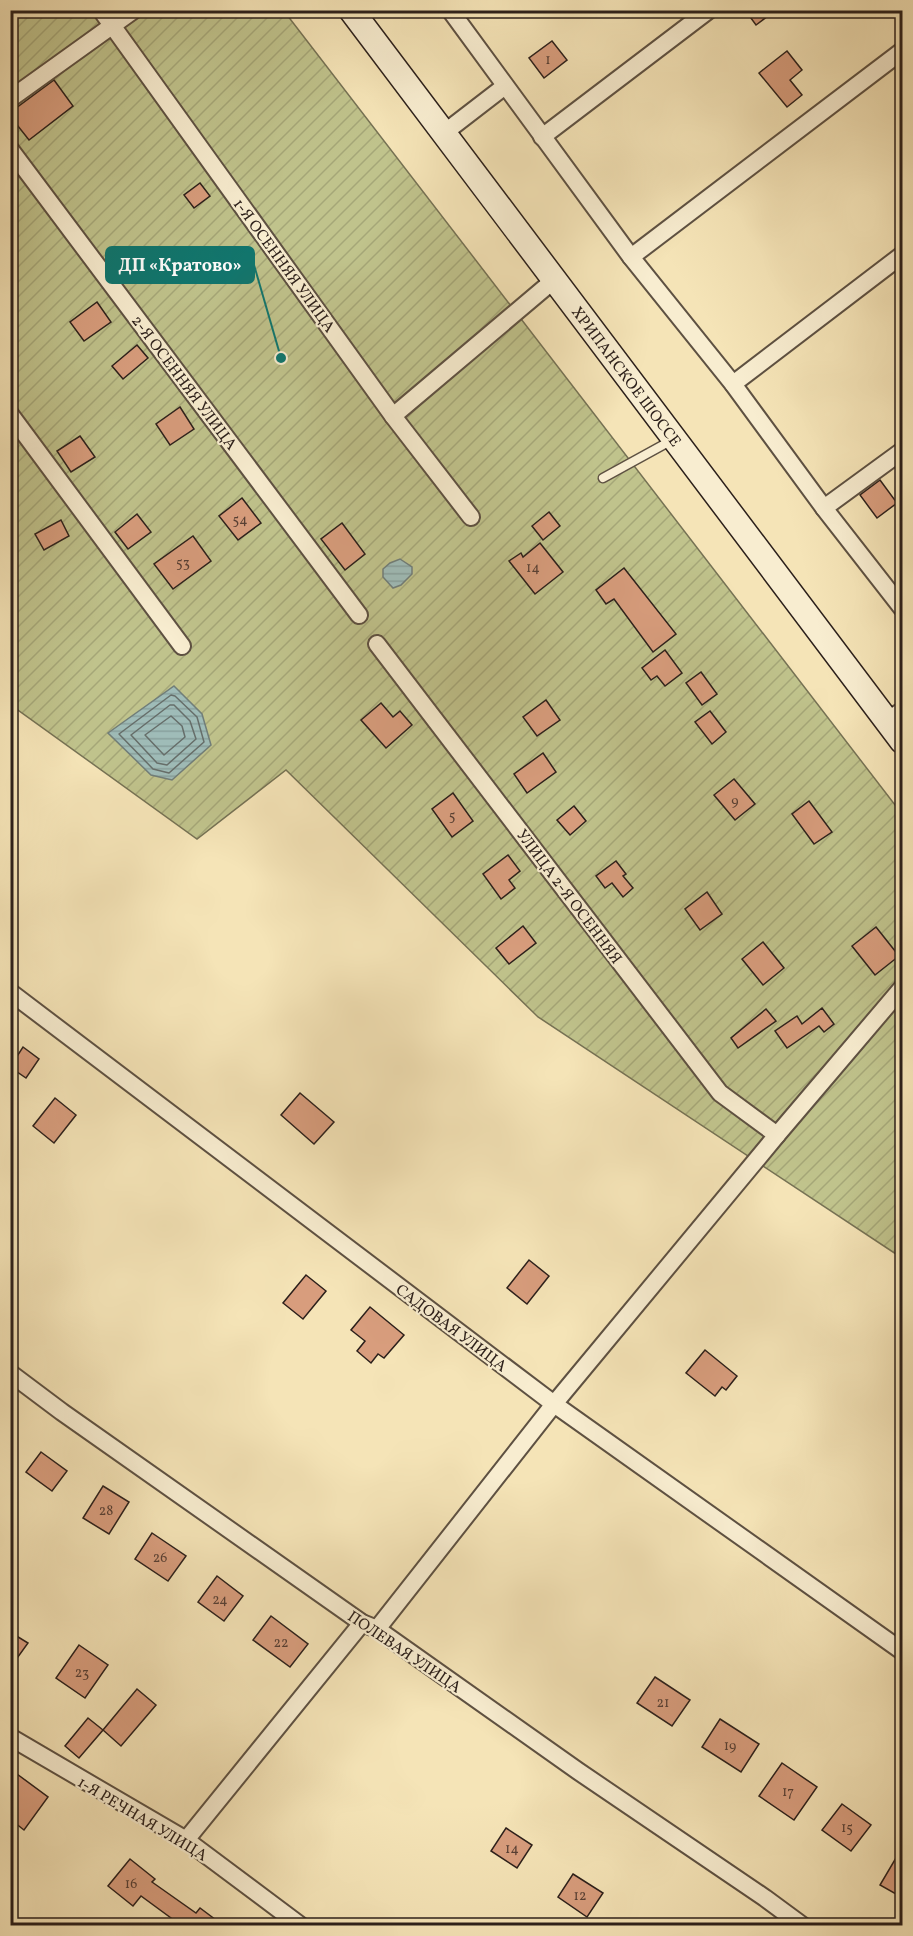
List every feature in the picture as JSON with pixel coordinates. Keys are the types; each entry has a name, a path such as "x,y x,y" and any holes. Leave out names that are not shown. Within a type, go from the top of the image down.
{"main road":[{"name":"ХРИПАНСКОЕ ШОССЕ","path":"351,10 674,439 895,716 903,741"}],"street":[{"name":"1-Я ОСЕННЯЯ УЛИЦА","path":"101,10 393,416 471,517"},
{"path":"10,99 134,10"},
{"path":"450,10 631,257 733,384 824,508 903,608"},
{"path":"542,137 709,10"},
{"path":"631,257 903,51"},
{"path":"444,133 505,86"},
{"name":"2-Я ОСЕННЯЯ УЛИЦА","path":"10,149 359,615"},
{"path":"733,384 903,255"},
{"path":"393,416 554,280"},
{"path":"10,414 182,646"},
{"path":"824,508 903,451"},
{"name":"УЛИЦА 2-Я ОСЕННЯЯ","path":"377,644 720,1093 777,1135"},
{"path":"186,1840 369,1626 777,1135 903,988"},
{"name":"САДОВАЯ УЛИЦА","path":"10,992 554,1404 903,1651"},
{"name":"ПОЛЕВАЯ УЛИЦА","path":"10,1373 62,1412 803,1926"},
{"name":"1-Я РЕЧНАЯ УЛИЦА","path":"10,1737 186,1840 301,1926"}],"lane":[{"path":"603,478 674,439"}],"green space":[{"path":"11,11 284,11 902,814 902,1258 538,1017 286,770 197,839 11,705"}],"water":[{"path":"400,559 412,567 412,574 401,585 393,588 383,577 383,569"},
{"path":"174,686 202,714 211,745 172,780 151,775 108,733"}],"building":[{"path":"745,10 776,10 756,25"},
{"path":"552,41 567,60 544,78 529,58"},
{"path":"787,51 802,70 790,80 802,95 787,107 759,73"},
{"path":"54,80 73,106 29,140 10,116 10,109 16,108"},
{"path":"200,183 210,196 194,208 184,195"},
{"path":"97,302 111,322 84,341 70,322"},
{"path":"137,345 148,358 123,379 112,366"},
{"path":"180,407 194,429 170,445 156,424"},
{"path":"80,436 95,457 71,472 57,451"},
{"path":"880,480 897,503 877,518 860,495"},
{"path":"242,498 261,523 238,540 219,516"},
{"path":"549,512 560,526 543,540 532,526"},
{"path":"137,514 151,532 128,549 115,532"},
{"path":"61,520 69,536 44,550 35,534"},
{"path":"342,523 365,554 345,570 321,539"},
{"path":"193,536 211,561 173,589 154,564"},
{"path":"540,543 563,572 535,594 509,561 521,553 523,557"},
{"path":"624,568 676,634 653,652 614,599 606,604 596,590"},
{"path":"665,650 682,673 665,686 657,676 651,680 642,668"},
{"path":"701,672 717,694 702,705 686,683"},
{"path":"546,700 560,720 537,736 523,717"},
{"path":"381,703 393,717 400,711 412,725 386,748 361,720"},
{"path":"710,711 726,732 712,744 695,722"},
{"path":"543,753 556,772 527,793 514,774"},
{"path":"734,779 755,804 735,820 714,795"},
{"path":"453,793 473,821 452,837 432,809"},
{"path":"809,801 832,832 814,844 792,814"},
{"path":"574,806 586,821 570,835 557,820"},
{"path":"508,855 520,871 509,880 515,888 501,899 483,874"},
{"path":"616,861 626,874 623,876 633,888 623,897 612,883 605,888 596,876"},
{"path":"707,892 722,914 700,930 685,909"},
{"path":"523,926 536,943 509,964 496,948"},
{"path":"876,927 899,956 875,975 852,946"},
{"path":"763,942 784,968 763,985 742,959"},
{"path":"822,1008 834,1024 824,1032 819,1026 787,1048 775,1031 797,1016 802,1024"},
{"path":"766,1009 776,1021 738,1048 731,1038"},
{"path":"23,1047 39,1059 26,1078 10,1067"},
{"path":"300,1093 334,1122 314,1144 281,1115"},
{"path":"55,1098 76,1115 54,1143 33,1126"},
{"path":"529,1260 549,1276 527,1304 507,1288"},
{"path":"306,1275 326,1291 303,1319 283,1303"},
{"path":"370,1307 404,1335 384,1358 378,1354 371,1363 357,1351 365,1341 351,1330"},
{"path":"705,1350 737,1376 726,1390 722,1387 715,1396 686,1373"},
{"path":"41,1452 67,1471 52,1491 26,1472"},
{"path":"103,1486 129,1502 109,1534 83,1518"},
{"path":"152,1533 186,1556 168,1581 135,1559"},
{"path":"217,1576 243,1596 224,1621 198,1602"},
{"path":"271,1616 308,1644 290,1667 253,1640"},
{"path":"10,1632 28,1643 10,1668"},
{"path":"79,1645 108,1665 85,1698 56,1678"},
{"path":"655,1677 690,1700 672,1726 637,1703"},
{"path":"137,1689 156,1705 121,1746 103,1730"},
{"path":"88,1718 103,1730 79,1758 65,1746"},
{"path":"720,1719 759,1744 741,1772 702,1747"},
{"path":"782,1763 817,1787 794,1820 759,1796"},
{"path":"17,1774 48,1797 24,1830 10,1819 10,1783"},
{"path":"842,1804 871,1825 851,1851 822,1830"},
{"path":"506,1828 532,1845 517,1868 491,1851"},
{"path":"903,1846 903,1898 880,1885"},
{"path":"130,1859 155,1879 152,1882 196,1913 200,1908 224,1926 182,1926 141,1896 133,1906 108,1886"},
{"path":"573,1874 603,1893 587,1917 558,1897"}],"place":[{"name":"ДП «Кратово»","path":"281,358"}]}
